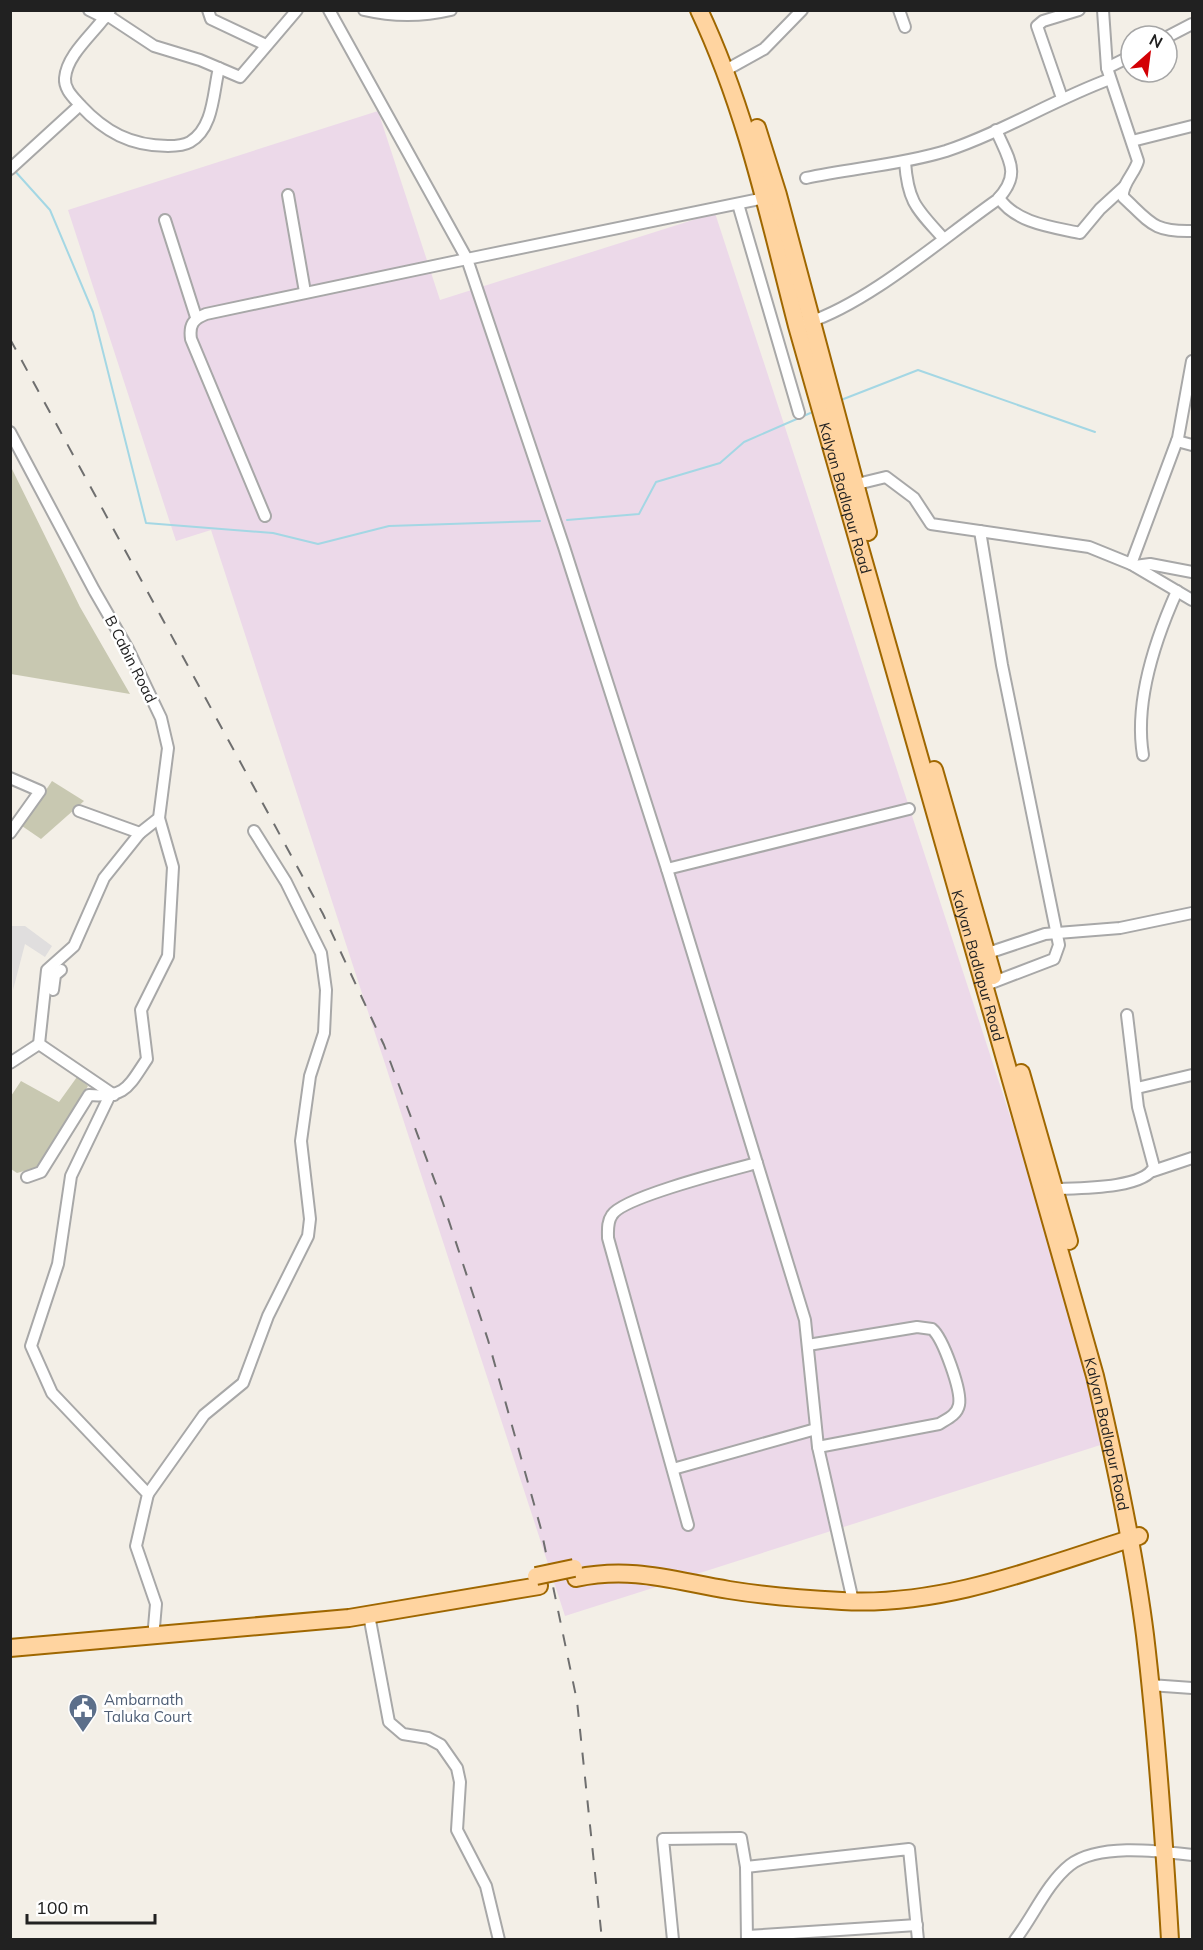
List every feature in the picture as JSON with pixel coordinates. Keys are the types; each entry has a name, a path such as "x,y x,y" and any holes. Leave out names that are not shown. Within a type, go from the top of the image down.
{"main road":[{"name":"Kalyan Badlapur Road","path":"699,10 731,68"},
{"name":"Kalyan Badlapur Road","path":"711,10 771,197 897,661 1063,1239 1153,1612 1155,1686 1178,1853 1180,1940"},
{"name":"Kalyan Badlapur Road","path":"963,888 988,953 990,984 1056,1189 1063,1239"},
{"path":"10,1638 154,1632 369,1615 575,1573 605,1563 637,1563 759,1585 853,1596 946,1582 1133,1533"},
{"path":"10,1648 348,1608 538,1581"},
{"name":"Kalyan Badlapur Road","path":"1170,1940 1178,1853"}],"street":[{"path":"89,10 108,15 154,46 244,76 266,45 297,10"},
{"path":"208,10 211,19 266,45"},
{"path":"329,10 467,259 564,547 667,869 805,1320 818,1447 853,1596"},
{"path":"364,10 390,16 413,16 451,10"},
{"path":"731,68 764,49 802,10"},
{"path":"899,10 905,27"},
{"path":"1062,98 1037,26 1043,21 1079,10"},
{"path":"999,198 1005,206 1023,218 1080,233 1100,209 1124,187 1136,170 1138,161 1109,73 1103,10"},
{"path":"108,15 74,55 65,77 69,93 80,105 102,127 122,139 155,146 180,146 191,142 209,117 219,68"},
{"path":"806,178 871,165 905,162 946,150 996,130 1062,98 1119,65"},
{"path":"10,169 80,105"},
{"path":"1132,141 1192,126"},
{"path":"804,324 840,310 866,294 1007,190 1012,175 1011,164 996,130"},
{"path":"905,162 907,188 913,204 943,238"},
{"path":"1124,187 1123,197 1159,229 1168,232 1192,231"},
{"path":"288,195 306,292"},
{"path":"196,317 306,292 771,197"},
{"path":"738,204 799,413"},
{"path":"165,220 196,317 190,331 191,339 266,516"},
{"path":"1133,565 1177,441 1192,361"},
{"name":"B Cabin Road","path":"10,432 128,649 161,718 168,748 159,818"},
{"path":"1177,441 1192,445"},
{"path":"849,486 886,477 914,498 931,524 1089,547 1133,565 1192,600"},
{"path":"980,531 1002,665 1059,933 1059,951 1054,959 990,984"},
{"path":"1133,565 1150,564 1192,572"},
{"path":"1143,755 1139,734 1142,706 1160,634 1177,591"},
{"path":"10,778 39,791 10,833"},
{"path":"667,869 909,809"},
{"path":"79,812 140,833"},
{"path":"27,1177 41,1172 89,1095 111,1096 127,1089 147,1059 141,1010 168,956 173,867 159,818 140,833 104,878 74,946 47,970 53,990"},
{"path":"154,1632 156,1604 136,1546 148,1494 204,1415 243,1383 268,1316 308,1236 310,1219 301,1141 310,1076 324,1033 326,990 321,953 286,882 254,831"},
{"path":"988,953 1028,939 1059,933 1120,928 1192,913"},
{"path":"10,1063 39,1044 55,975 61,970"},
{"path":"1127,1015 1138,1107 1153,1157 1153,1171"},
{"path":"39,1044 111,1096"},
{"path":"1137,1088 1192,1075"},
{"path":"111,1096 71,1176 58,1264 31,1346 52,1394 148,1494"},
{"path":"1056,1189 1108,1186 1144,1179 1153,1171 1192,1158"},
{"path":"688,1525 608,1238 608,1226 612,1215 620,1208 639,1199 757,1162"},
{"path":"807,1345 917,1327 932,1329 944,1345 960,1400 955,1413 939,1424 818,1447"},
{"path":"673,1469 816,1429"},
{"path":"369,1615 389,1722 403,1734 428,1738 441,1745 457,1768 460,1782 457,1830 486,1886 499,1940"},
{"path":"1155,1686 1192,1688"},
{"path":"673,1940 663,1839 741,1838 746,1867 747,1938 917,1925"},
{"path":"746,1867 909,1849 918,1940"},
{"path":"1015,1940 1071,1865 1102,1852 1178,1853"}],"shaded area":[{"path":"378,111 440,300 715,213 1116,1440 565,1616 211,530 176,541 68,210"},
{"path":"11,467 80,607 130,694 11,674"},
{"path":"52,781 84,801 41,839 22,826"},
{"path":"11,926 25,926 52,946 45,957 25,944 13,990"},
{"path":"77,1077 88,1086 38,1167 17,1173 11,1169 11,1096 21,1081 59,1102"}],"waterway":[{"path":"14,170 50,210 93,312 146,523 273,533 318,544 389,526 540,521"},
{"path":"841,400 918,370 1095,432"},
{"path":"567,520 639,514 656,482 720,463 744,442 815,411"}],"railway":[{"path":"10,339 323,914 384,1045 443,1203 488,1340 541,1529 577,1701 602,1940"}],"place":[{"name":"Ambarnath Taluka Court","path":"83,1734"}]}
